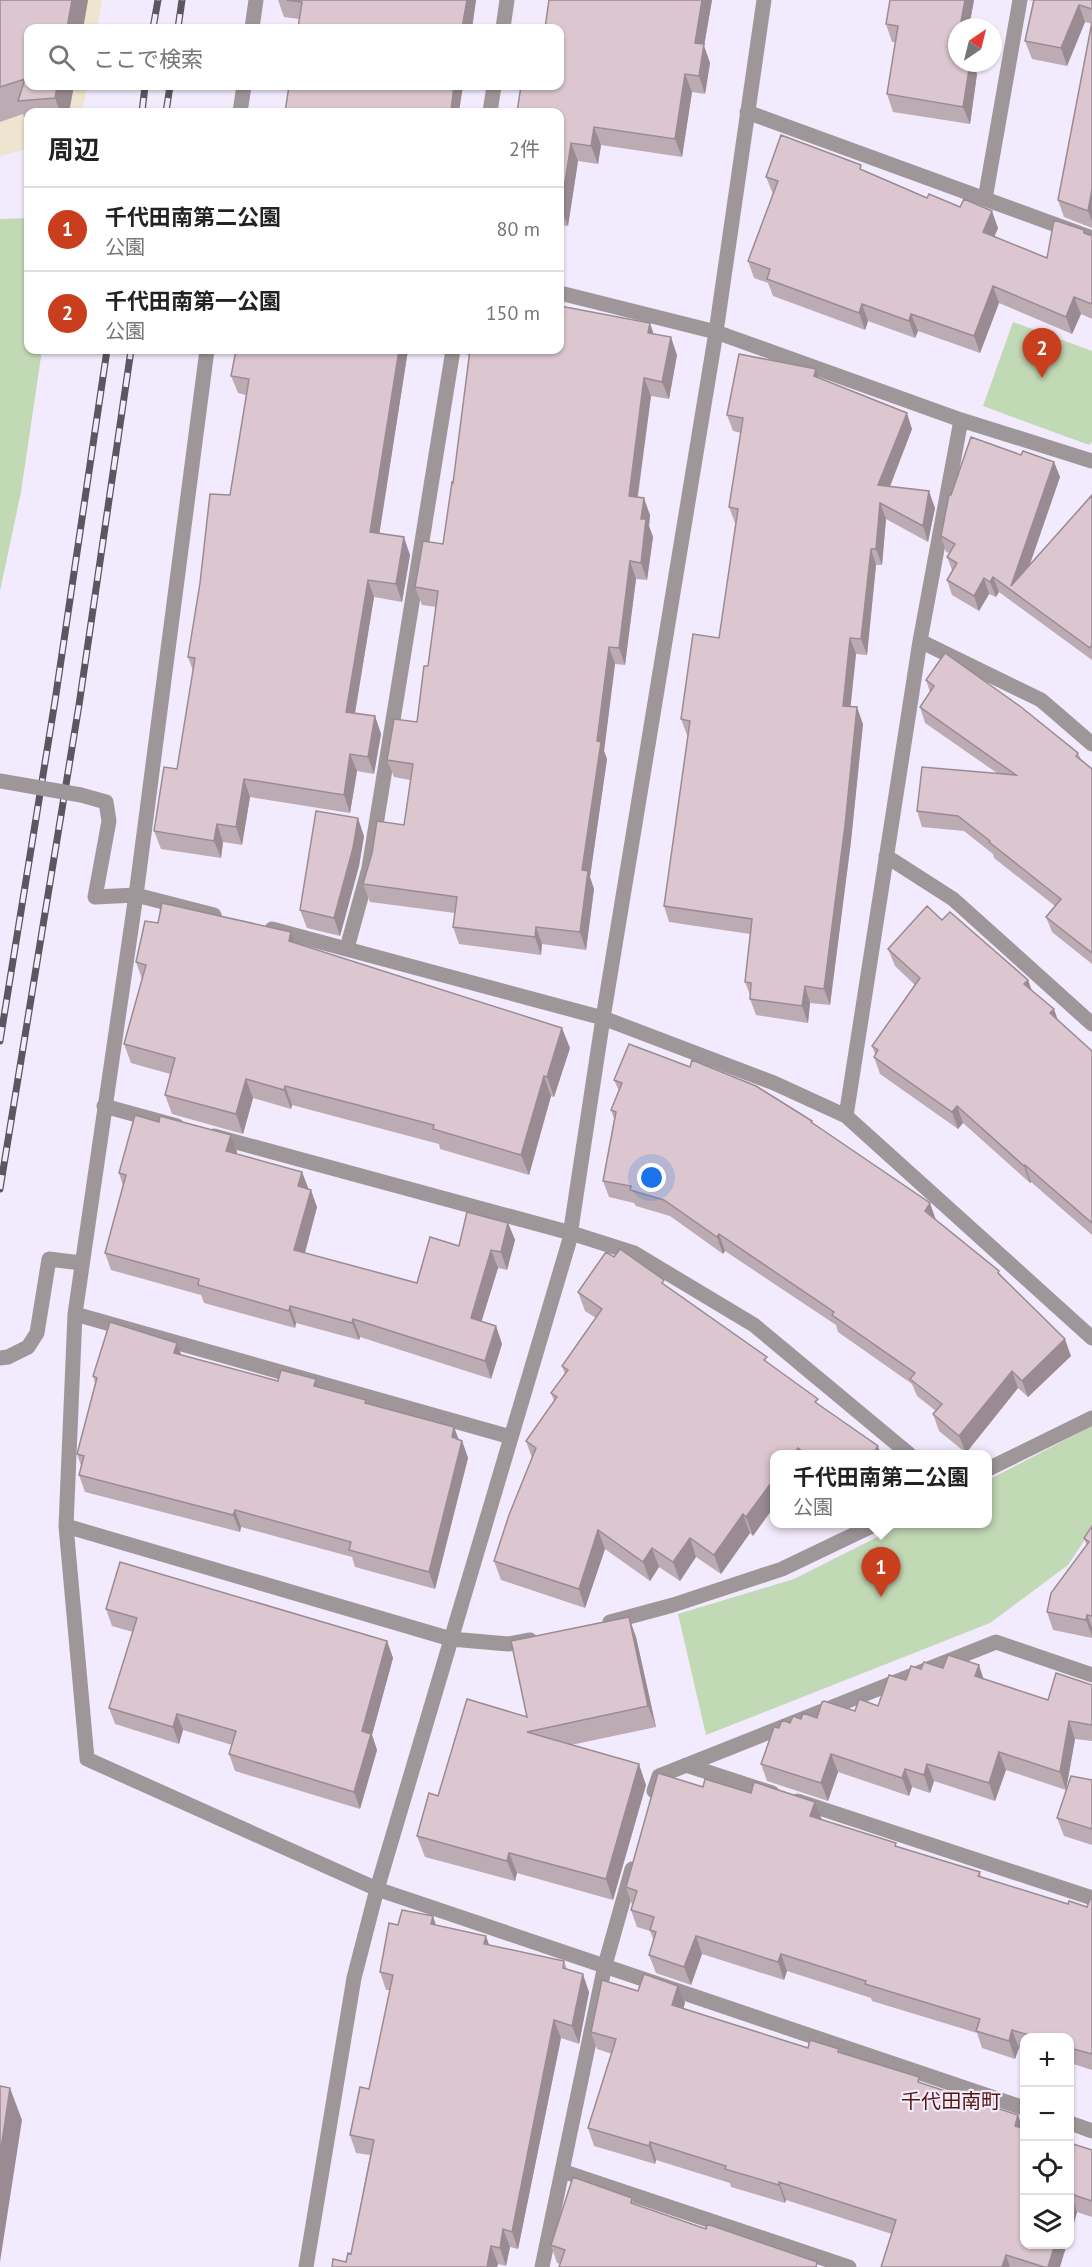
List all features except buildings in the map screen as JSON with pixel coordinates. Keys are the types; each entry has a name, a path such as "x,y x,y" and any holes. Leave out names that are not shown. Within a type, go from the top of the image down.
{"street":[{"path":"253,24 256,0"},
{"path":"504,24 507,0"},
{"path":"306,2267 354,1978 377,1889 571,1233 603,1017 716,332 764,0"},
{"path":"985,199 1020,0"},
{"path":"241,108 243,90"},
{"path":"491,108 493,90"},
{"path":"747,112 1092,238"},
{"path":"564,294 716,332 961,420 1092,462"},
{"path":"206,354 135,895 75,1314 66,1526 87,1759 377,1889 1020,2107"},
{"path":"347,948 369,868 452,354"},
{"path":"846,1116 920,641 961,420"},
{"path":"920,641 1041,700 1092,744"},
{"path":"0,781 81,795 106,802 110,821 95,897 135,895 225,918"},
{"path":"886,856 953,899 1092,1024"},
{"path":"258,926 603,1017 774,1083 846,1116 1092,1338"},
{"path":"104,1106 571,1233 634,1253 753,1325 903,1450"},
{"path":"0,1358 8,1357 28,1347 37,1333 50,1259 81,1263"},
{"path":"75,1314 512,1437"},
{"path":"992,1467 1092,1418"},
{"path":"66,1526 451,1639 508,1644 543,1637"},
{"path":"599,1625 673,1605 782,1569 868,1528"},
{"path":"649,1809 659,1776 996,1642 1092,1675"},
{"path":"686,1765 1092,1898"},
{"path":"542,2267 605,1965 636,1854"},
{"path":"1074,2124 1092,2131"},
{"path":"562,2171 849,2267"}],"shaded area":[{"path":"0,0 102,0 98,24 24,24 24,90 86,90 83,108 24,108 24,150 0,156"}],"green space":[{"path":"24,218 24,354 41,354 21,492 0,591 0,219"},
{"path":"1013,322 1092,351 1092,442 1089,445 983,406"},
{"path":"1092,1426 1092,1529 1068,1565 990,1623 706,1735 678,1614 794,1579 895,1528 992,1528 992,1478"}],"railway":[{"path":"154,24 158,0"},
{"path":"179,24 182,0"},
{"path":"142,108 145,90"},
{"path":"167,108 169,90"},
{"path":"0,1041 55,701 106,354"},
{"path":"0,1189 79,705 130,354"}],"place":[{"name":"千代田南第一公園","path":"1042,378"},
{"name":"千代田南第二公園","path":"881,1597"}],"district":[{"name":"千代田南町","path":"951,2101"}]}
